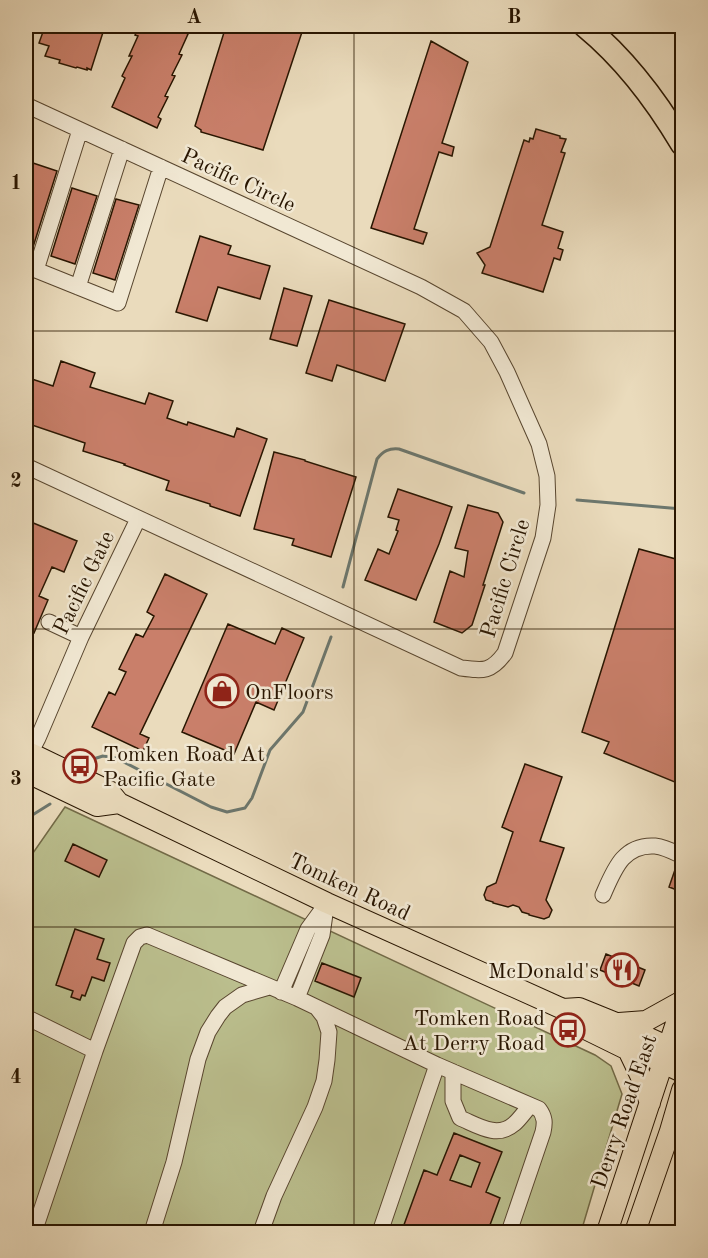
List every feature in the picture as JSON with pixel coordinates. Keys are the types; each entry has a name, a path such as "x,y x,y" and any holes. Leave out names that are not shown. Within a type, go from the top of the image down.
{"highway":[{"path":"585,26 634,73 668,119 682,144"}],"main road":[{"name":"Tomken Road","path":"27,760 109,791 119,803 327,903 563,1009 579,1008 616,1023 672,1054 682,1072"},
{"path":"616,1023 646,1021 682,1003"},
{"name":"Derry Road East","path":"607,1233 650,1103 672,1054 682,1003"},
{"name":"Tomken Road","path":"563,1009 571,1022 628,1050 672,1054"},
{"path":"628,1050 650,1103"},
{"path":"635,1233 676,1125 682,1090"}],"street":[{"name":"Pacific Circle","path":"26,105 421,287 464,311 491,342 539,444 547,476 548,505 543,538 505,653 496,665 480,670 461,668 26,466"},
{"path":"80,130 36,270 118,303 160,167"},
{"path":"78,287 122,149"},
{"name":"Pacific Gate","path":"27,760 81,637 138,519"},
{"path":"50,622 81,637"},
{"path":"603,895 619,862 628,853 655,846 682,856"},
{"path":"275,990 308,929 327,903"},
{"path":"297,998 322,935 327,903"},
{"path":"34,1233 134,943 140,937 147,935 297,998 437,1065 539,1109 545,1123 543,1132 509,1233"},
{"path":"152,1233 174,1162 198,1059 208,1032 225,1007 242,995 275,990"},
{"path":"261,1233 274,1196 315,1107 324,1081 328,1032 324,1017 317,1008"},
{"path":"26,1017 95,1051"},
{"path":"380,1233 437,1065"},
{"path":"453,1072 453,1101 460,1118 484,1129 498,1131 513,1125 530,1106"}],"green space":[{"path":"65,807 595,1055 611,1066 622,1094 581,1232 26,1232 26,863"}],"building":[{"path":"46,26 105,26 91,70 59,63 60,60 45,56 49,46 39,43"},
{"path":"140,26 189,26 179,54 182,55 172,75 175,76 165,96 168,97 158,117 161,119 157,128 112,107 125,78 122,76 132,56 129,56"},
{"path":"226,26 304,26 263,150 201,132 195,126"},
{"path":"431,41 468,62 442,143 454,147 452,156 439,152 414,229 427,233 423,244 371,228"},
{"path":"536,129 566,139 561,152 565,153 542,225 563,232 558,248 563,250 560,260 554,258 543,292 482,273 485,265 477,253 490,247 524,140 529,142 530,138 533,139"},
{"path":"27,161 57,171 27,266 26,167"},
{"path":"72,188 97,196 75,264 51,256"},
{"path":"116,199 139,205 115,280 93,273"},
{"path":"200,236 231,246 228,254 270,266 260,299 218,287 207,321 176,312"},
{"path":"284,288 312,296 297,346 270,339"},
{"path":"329,300 405,324 385,381 337,365 332,381 306,373"},
{"path":"61,361 95,373 90,387 145,404 149,393 173,401 167,418 187,425 188,422 234,437 237,428 267,439 240,516 166,490 169,481 83,451 85,443 26,423 26,377 53,386"},
{"path":"274,452 356,477 331,557 292,545 294,539 254,529"},
{"path":"398,489 452,507 416,600 365,580 378,549 389,554 398,531 396,530 399,520 388,517"},
{"path":"468,505 498,513 503,522 472,625 462,633 434,622 450,571 464,577 468,551 455,548"},
{"path":"26,520 77,541 64,572 52,567 39,596 48,600 34,633 26,629"},
{"path":"682,545 682,785 604,753 609,742 582,732 639,549 676,559"},
{"path":"165,574 207,594 140,734 149,738 143,751 92,727 109,692 115,695 126,672 119,669 136,634 143,637 154,616 147,612"},
{"path":"228,624 275,644 282,628 304,638 274,710 256,702 234,754 182,732"},
{"path":"525,764 562,777 540,841 564,848 546,900 552,910 549,917 544,919 522,912 519,907 513,905 508,907 493,903 486,900 484,895 487,887 496,883 513,832 502,827"},
{"path":"73,844 107,860 99,877 65,861"},
{"path":"677,864 682,866 682,892 669,887"},
{"path":"75,929 104,939 97,959 110,963 104,981 92,977 85,996 82,995 80,1000 71,997 73,991 56,985"},
{"name":"McDonald's","path":"606,954 645,970 639,986 600,970"},
{"path":"322,963 361,978 354,997 315,981"},
{"path":"454,1133 502,1152 486,1192 500,1198 487,1233 401,1233 424,1170 437,1175","holes":["460,1155 480,1163 471,1187 450,1180"]}],"waterway":[{"path":"343,587 377,459 386,451 399,449 524,493"},
{"path":"577,500 682,509"},
{"path":"90,760 103,756 116,758 211,807 227,812 245,808 252,798 270,750 303,712 331,637"},
{"path":"26,819 50,804"}],"place":[{"name":"OnFloors","path":"222,691"},
{"name":"Tomken Road At Pacific Gate","path":"80,766"},
{"name":"McDonald's","path":"622,970"},
{"name":"Tomken Road At Derry Road","path":"568,1030"}]}
